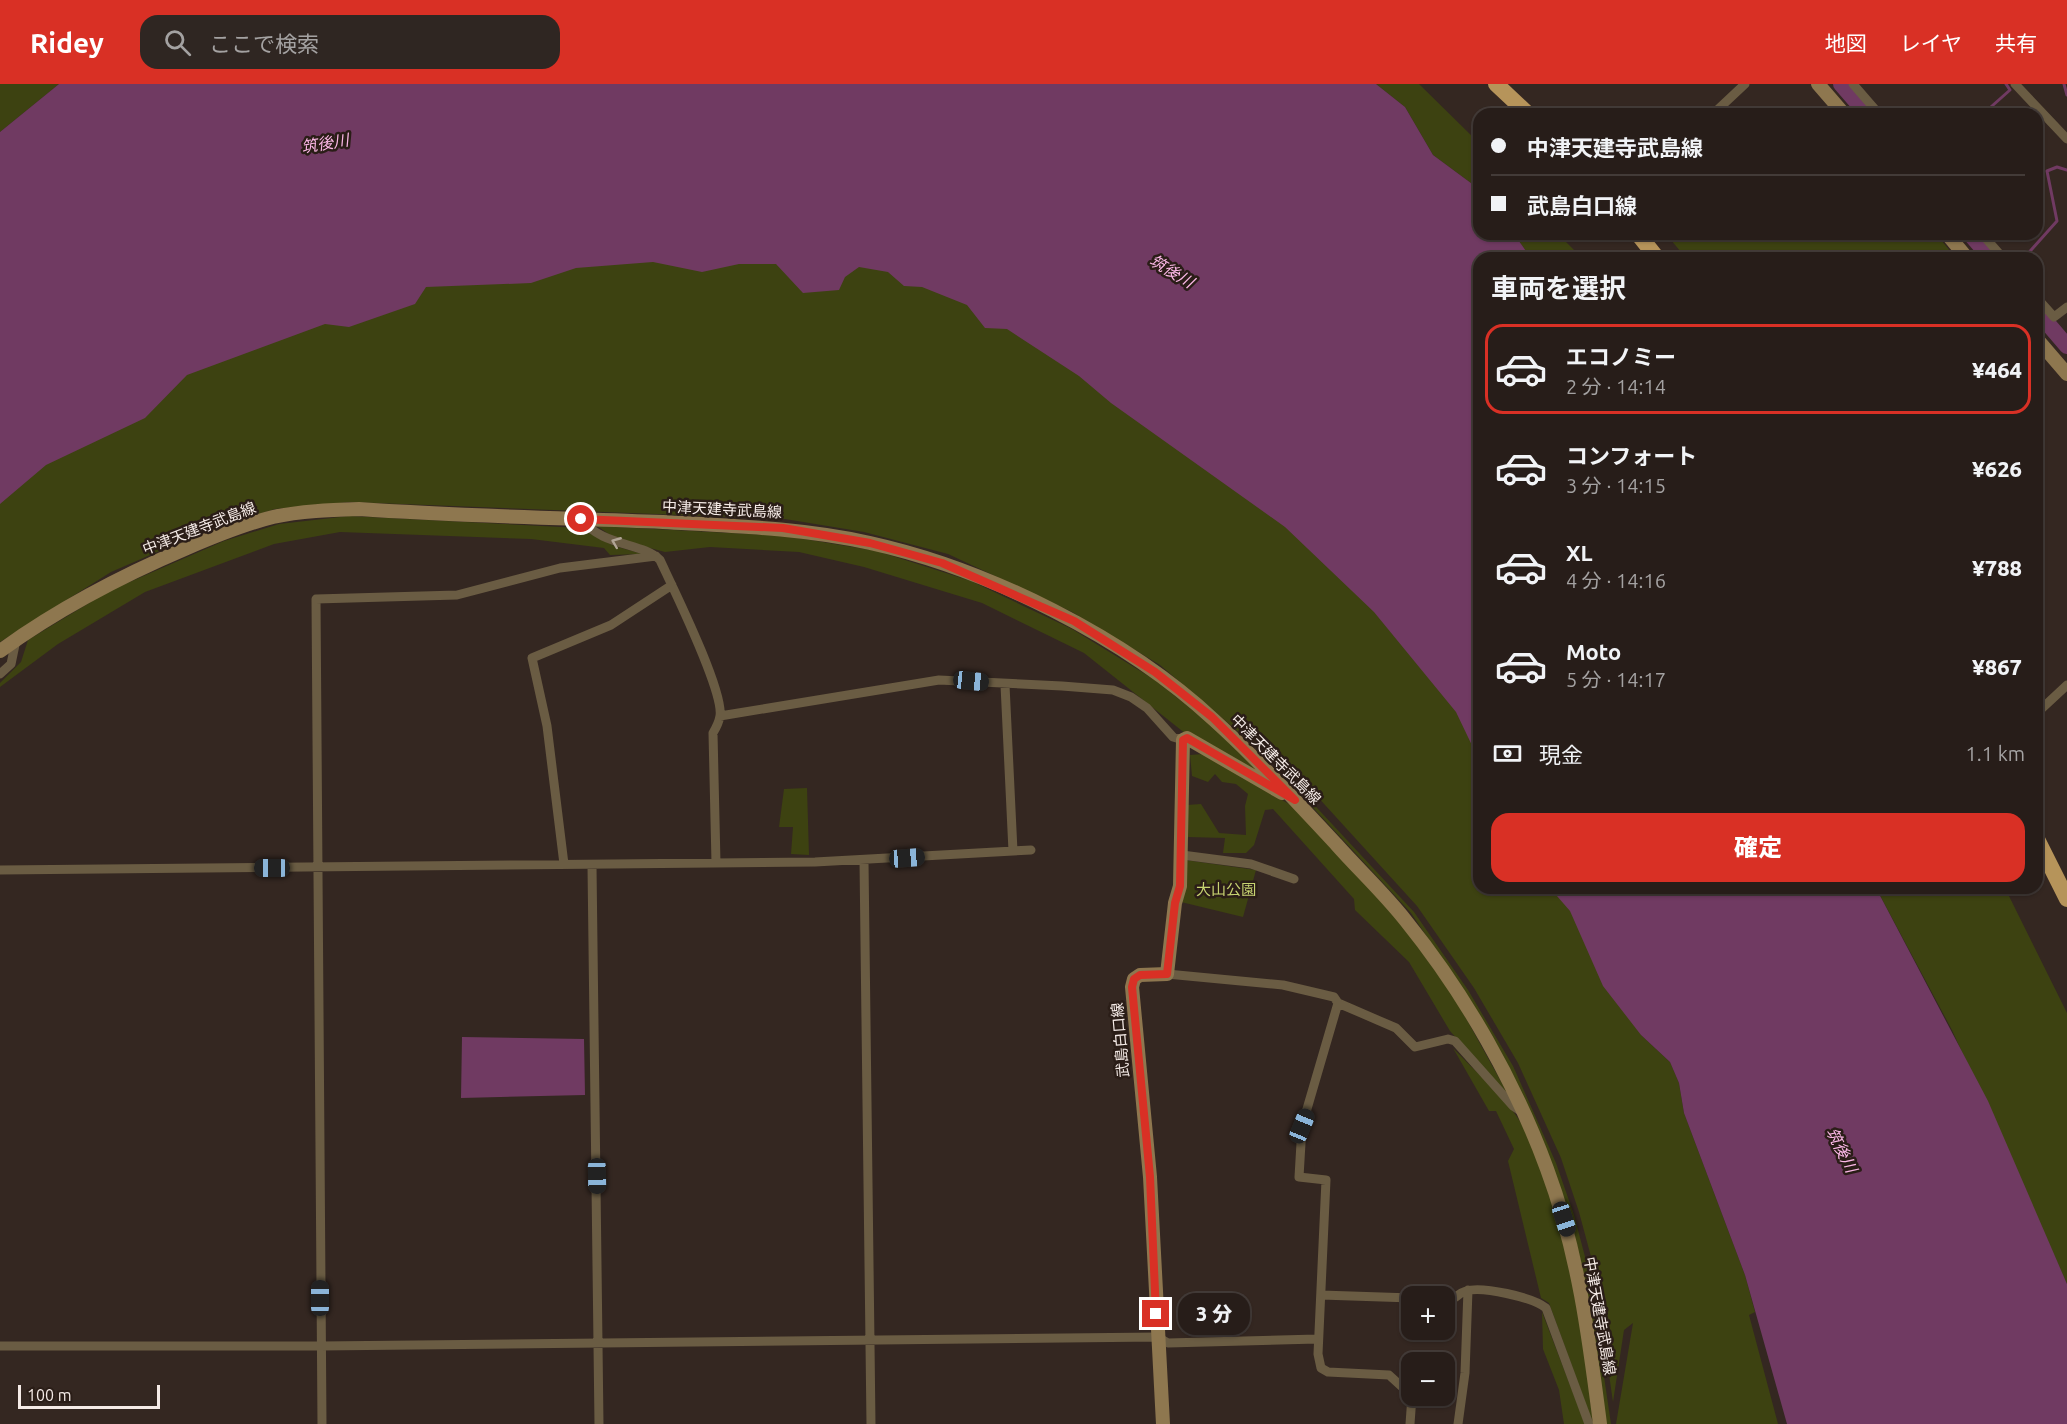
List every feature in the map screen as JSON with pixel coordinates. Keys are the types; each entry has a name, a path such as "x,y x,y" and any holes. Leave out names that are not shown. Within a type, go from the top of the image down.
{"highway":[{"path":"1496,84 1522,108"},
{"path":"1643,240 1652,252"},
{"path":"2043,851 2067,899"}],"main road":[{"path":"1818,84 1839,108"},
{"path":"1952,240 1962,252"},
{"path":"2043,346 2067,374"},
{"name":"中津天建寺武島線","path":"0,651 96,590 143,566 221,534 273,517 322,510 359,509 460,516 783,528 870,543 942,563 1074,621 1155,672 1212,717 1295,800 1406,920 1460,996 1502,1070 1522,1112 1546,1167 1569,1236 1586,1318 1600,1424"},
{"path":"1167,974 1175,903 1180,886 1183,740 1187,738 1295,800"},
{"name":"武島白口線","path":"1163,1424 1150,1177 1132,987 1134,979 1140,975 1167,974"}],"street":[{"path":"1720,108 1746,84"},
{"path":"1853,84 1874,108"},
{"path":"2015,84 2038,108"},
{"path":"2043,114 2067,139"},
{"path":"1987,240 1998,252"},
{"path":"2043,305 2054,317 2067,308"},
{"path":"581,519 586,525 613,542 656,556 672,585 702,653 719,702 720,716 714,734 716,863"},
{"path":"322,1424 316,599 457,595 560,568 656,556"},
{"path":"564,864 547,726 532,658 611,625 672,585"},
{"path":"0,674 11,664 16,639"},
{"path":"720,716 939,680 1113,690 1131,697 1147,708 1173,737 1183,740"},
{"path":"1005,685 1013,851"},
{"path":"2043,707 2067,685"},
{"path":"0,870 564,864 592,866 864,861 1030,850"},
{"path":"1182,855 1251,864 1294,879"},
{"path":"864,861 871,1424"},
{"path":"592,866 599,1424"},
{"path":"1167,974 1283,985 1334,997 1338,1003 1396,1028 1415,1047 1448,1039 1455,1041 1513,1106 1522,1112"},
{"path":"1338,1003 1302,1126 1299,1177 1326,1180 1317,1339 1321,1368 1329,1372 1389,1375 1412,1396 1410,1424"},
{"path":"1455,1300 1468,1290 1483,1290 1533,1300 1546,1308 1589,1424"},
{"path":"1458,1424 1465,1373 1468,1290"},
{"path":"1321,1295 1401,1298"},
{"path":"0,1346 320,1346 1158,1337 1168,1343 1317,1339"}],"green space":[{"path":"0,84 59,84 0,132"},
{"path":"1376,84 1419,84 1473,137 1473,185 1433,155 1405,107"},
{"path":"1518,240 1564,240 1576,252 1527,252"},
{"path":"1671,240 1941,240 1951,252 1681,252"},
{"path":"803,242 980,303 1291,525 1467,707 1473,728 1473,894 1563,894 1592,917 1641,1035 1670,1062 1679,1083 1684,1113 1745,1275 1755,1312 1749,1315 1778,1424 1616,1424 1633,1323 1624,1330 1613,1402 1593,1264 1561,1158 1518,1063 1474,988 1417,906 1305,783 1270,753 1249,741 1160,665 1072,612 948,554 864,532 785,519 350,502 275,509 208,530 111,572 0,642 0,480 41,446 354,283"},
{"path":"349,516 580,528 614,546 643,554 610,555 604,548 531,539 340,532 274,544 145,592 58,644 0,687 0,683 21,662 28,640 109,591 224,541 279,524"},
{"path":"597,526 786,536 877,551 971,581 1072,629 1155,680 1210,724 1272,784 1186,734 1084,653 982,603 864,567 799,552 710,547 665,552 616,539"},
{"path":"1203,754 1296,808 1404,927 1456,1000 1510,1098 1450,1031 1409,962 1355,910 1354,899 1273,809 1265,810 1254,845 1246,853 1223,853 1225,838 1188,837 1187,805 1201,804 1219,833 1246,835 1245,806 1248,794 1236,784 1222,782 1215,774 1208,782 1192,776 1190,755"},
{"path":"1290,783 1305,795 1414,912 1468,990 1513,1066 1556,1163 1574,1215 1588,1268 1611,1424 1606,1424 1593,1326 1577,1245 1552,1165 1464,992 1411,913"},
{"path":"807,788 809,855 791,854 793,827 779,827 784,789"},
{"name":"大山公園","path":"1185,860 1256,870 1243,917 1181,902"},
{"path":"1879,894 2008,894 2067,1013 2067,1284 1952,1030"},
{"path":"1453,1048 1516,1115 1538,1158 1562,1231 1571,1269 1584,1347 1593,1424 1549,1303 1541,1298 1508,1161 1514,1149 1496,1111 1489,1111"},
{"path":"1542,1312 1585,1424 1564,1424 1559,1390 1543,1349"}],"water":[{"name":"筑後川","path":"59,84 1376,84 1405,107 1433,155 1473,185 1473,240 1518,240 1527,252 1473,252 1473,747 1456,712 1374,612 1285,527 1111,403 1079,376 1007,329 985,328 967,305 922,287 904,286 888,272 859,267 845,277 839,290 803,293 776,264 739,264 702,272 653,262 576,268 531,283 426,287 415,304 349,327 325,324 187,375 145,418 46,465 0,504 0,132"},
{"name":"筑後川","path":"1555,894 1879,894 1988,1101 2067,1284 2067,1424 1787,1424 1745,1275 1684,1113 1679,1083 1670,1062 1641,1035 1603,986 1570,911"},
{"path":"462,1037 584,1039 585,1095 461,1098"}],"waterway":[{"path":"1841,84 1862,108"},
{"path":"1990,108 2010,90 2006,84"},
{"path":"2064,84 2067,95"},
{"path":"2043,237 2057,221 2047,171 2057,167 2067,170"},
{"path":"1975,240 1986,252"},
{"path":"2029,252 2040,240"},
{"path":"2043,318 2067,346"}],"route":[{"path":"581,519 783,528 870,543 942,563 997,585 1074,621 1155,672 1212,717 1295,800 1239,770 1187,738 1183,740 1180,886 1175,903 1167,974 1163,976 1140,975 1134,979 1132,987 1150,1177 1156,1314"}]}
